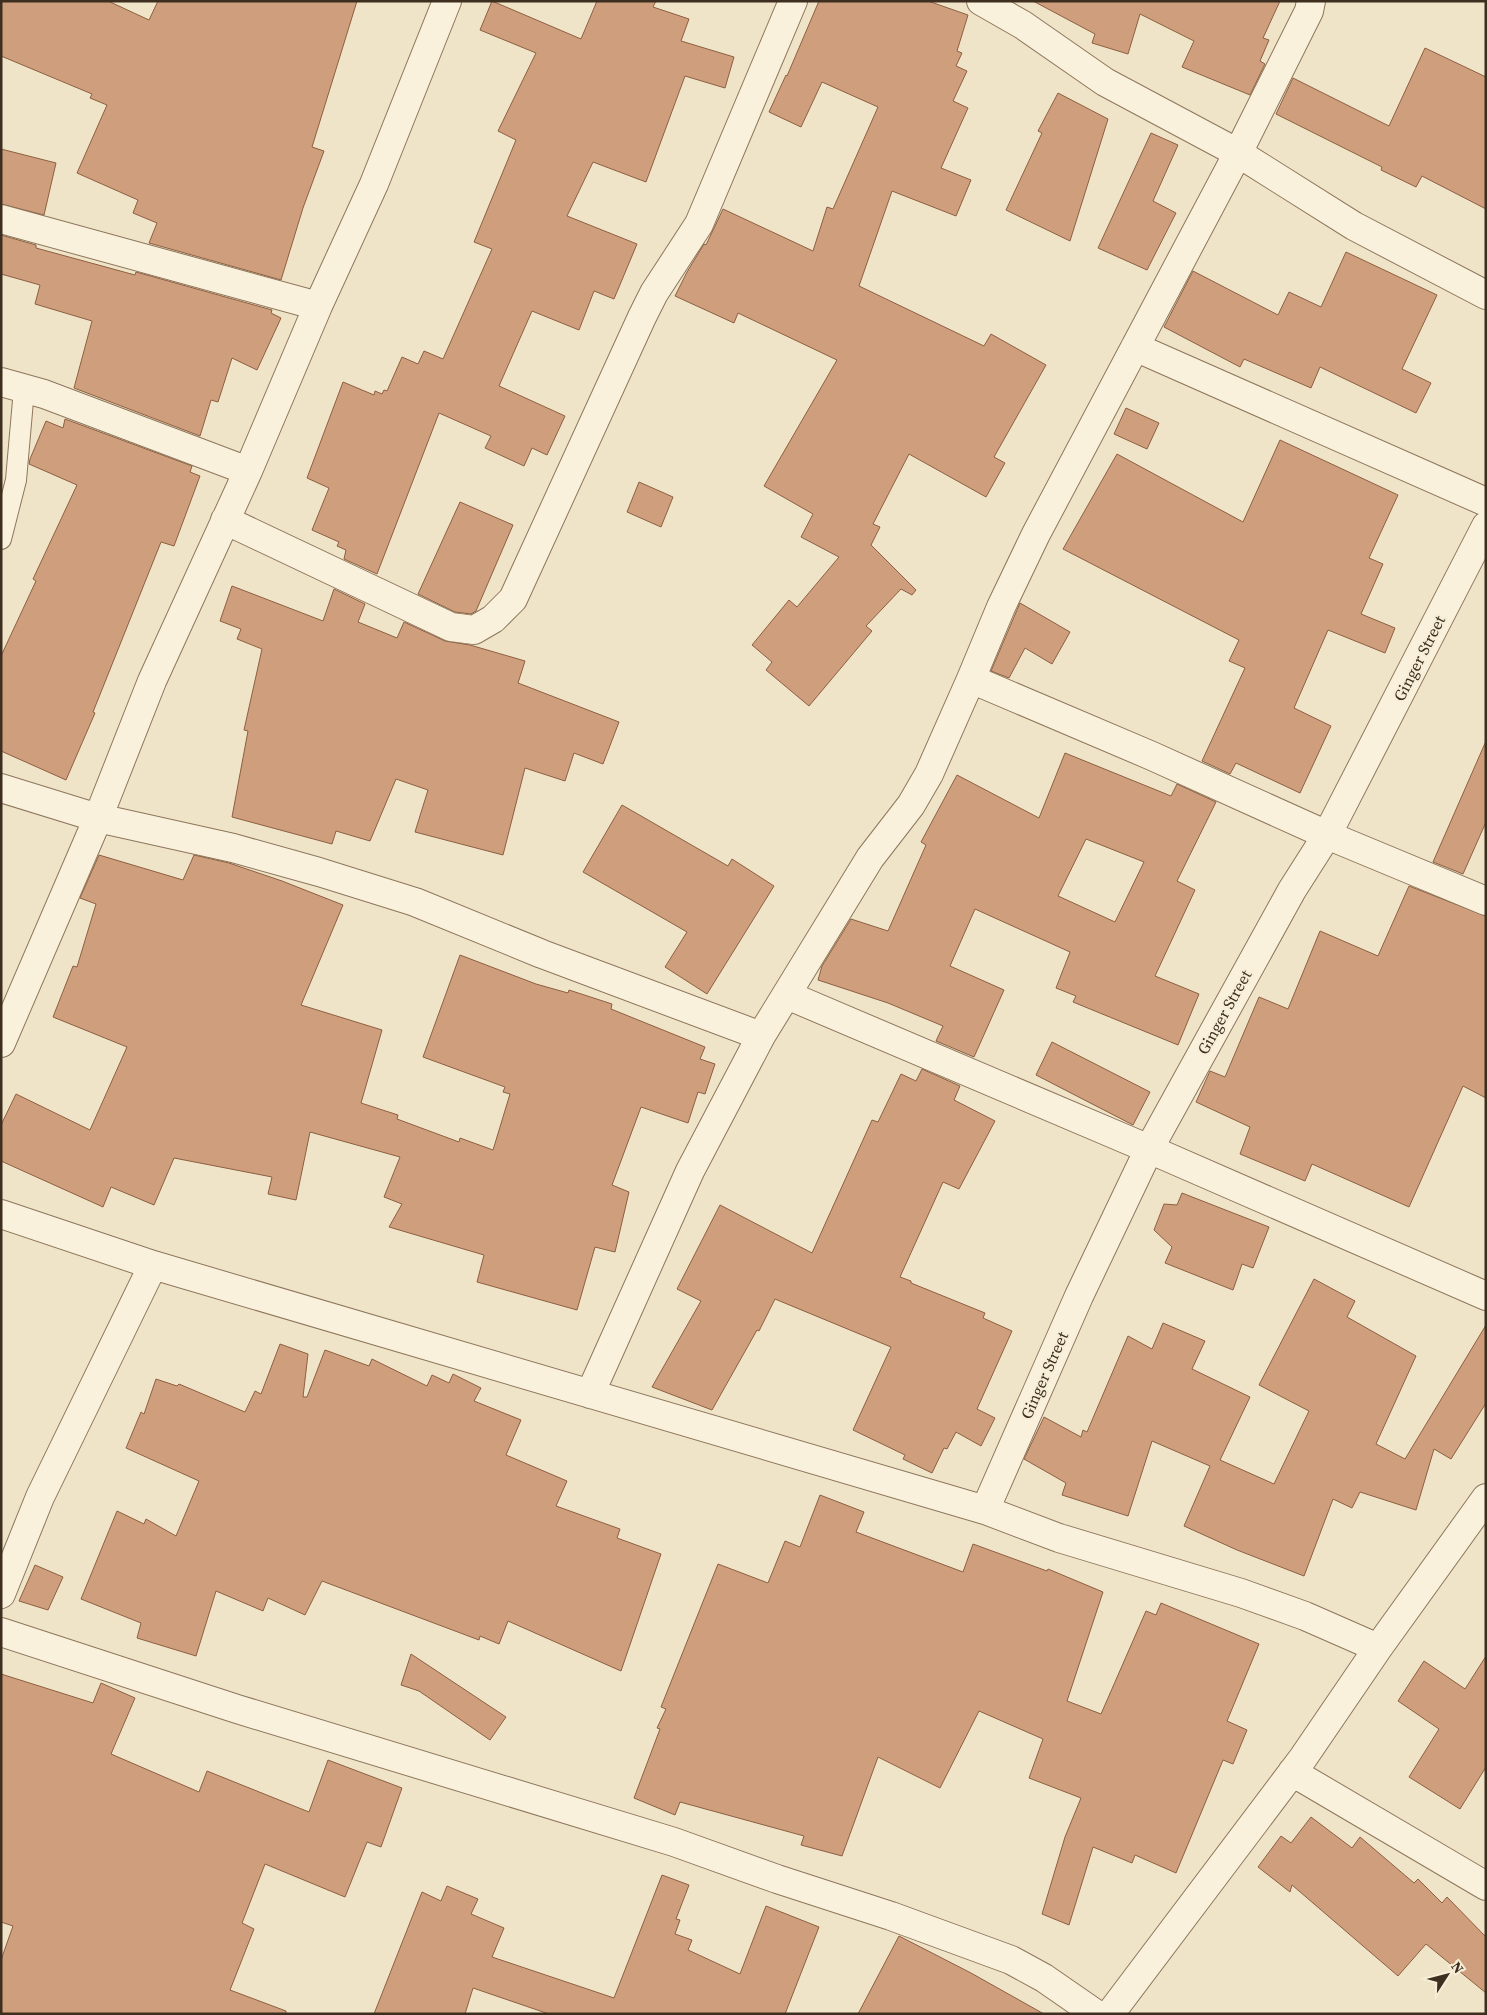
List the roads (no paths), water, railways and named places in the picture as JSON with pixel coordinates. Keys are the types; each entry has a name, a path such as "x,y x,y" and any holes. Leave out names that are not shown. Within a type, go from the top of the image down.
{"street":[{"path":"1,1043 98,818 152,681 248,471 318,306 374,184 446,1"},
{"path":"225,520 451,627 474,630 492,619 513,599 642,317 654,293 698,224 793,1"},
{"path":"982,1 1023,25 1105,82 1238,152 1354,226 1486,295"},
{"path":"590,1394 690,1171 761,1036 870,858 910,805 929,774 1001,607 1036,534 1238,152 1309,11 1312,1"},
{"path":"1,219 318,306"},
{"path":"1135,347 1486,502"},
{"path":"12,386 44,394 248,471"},
{"name":"Ginger Street","path":"985,1510 1079,1296 1149,1149 1283,906 1327,835 1486,526"},
{"path":"971,679 1152,756 1327,835 1486,901"},
{"path":"1,788 98,818 233,848 415,902 542,954 761,1036"},
{"path":"786,995 1149,1149 1486,1296"},
{"path":"1,1214 153,1265 985,1510 1059,1538 1241,1592 1305,1616 1378,1648"},
{"path":"1,1594 40,1497 153,1265"},
{"path":"1110,2014 1292,1772 1486,1498"},
{"path":"1,1632 237,1709 674,1842 777,1879 891,1916 1011,1960 1044,1978 1096,2014"},
{"path":"1292,1772 1486,1886"}],"lane":[{"path":"1,539 16,480 12,386"}]}
